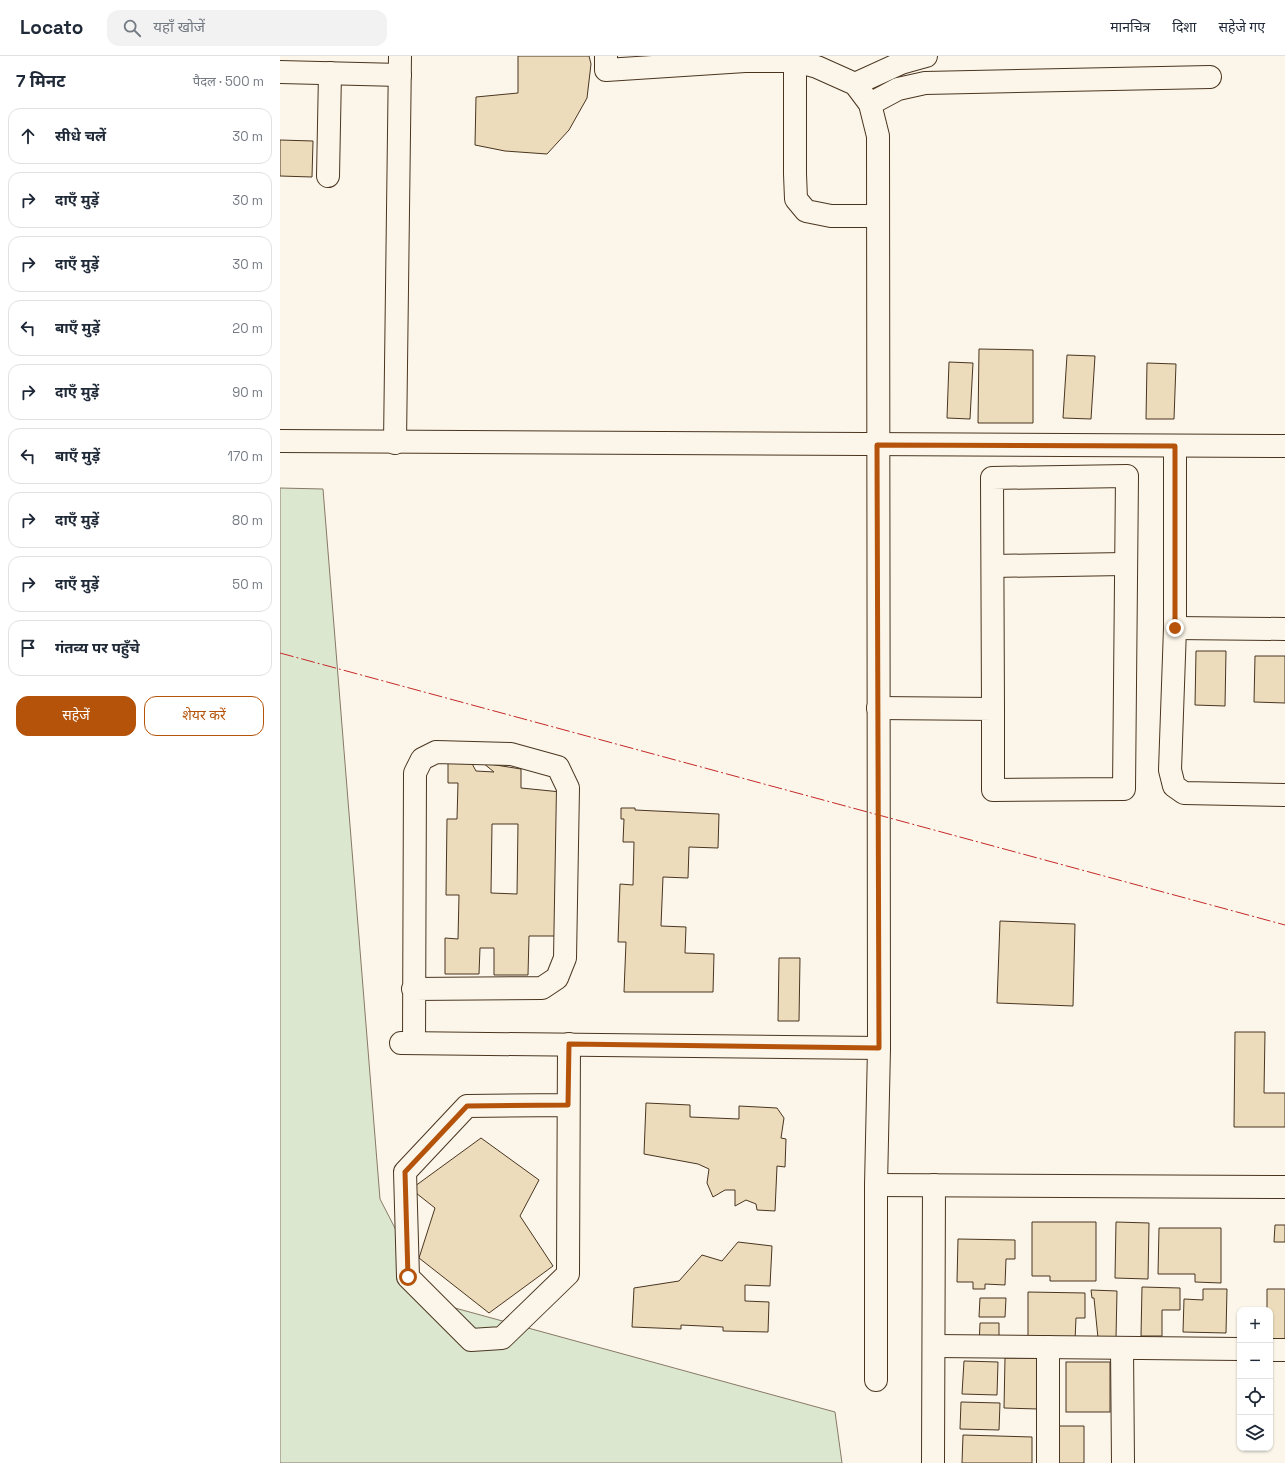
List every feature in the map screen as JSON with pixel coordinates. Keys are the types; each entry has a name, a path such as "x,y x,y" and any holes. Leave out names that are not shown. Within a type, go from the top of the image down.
{"street":[{"path":"606,56 606,70 722,59 795,58 855,84 870,104 878,136 877,445 879,1048 876,1185 876,1380"},
{"path":"855,84 901,63 926,56"},
{"path":"795,58 794,174 796,199 806,211 831,216 878,216"},
{"path":"280,72 330,73 400,65 395,443"},
{"path":"328,176 330,73"},
{"path":"870,104 898,89 925,83 1210,78"},
{"path":"280,441 395,443 1285,446"},
{"path":"1175,446 1175,628 1170,770 1174,786 1184,793 1285,795"},
{"path":"1126,476 1125,564 1124,789 992,790 992,478 1126,476"},
{"path":"992,566 1125,564"},
{"path":"1175,628 1285,629"},
{"path":"878,708 992,709"},
{"path":"414,989 542,988 557,978 565,958 568,788 558,767 511,754 436,752 422,759 415,773 414,989 408,1043 879,1048"},
{"path":"568,1105 467,1106 405,1172 408,1277 471,1340 502,1338 568,1274 569,1044"},
{"path":"876,1185 1285,1187"},
{"path":"933,1463 935,1346 934,1185"},
{"path":"935,1346 1237,1350"},
{"path":"1048,1347 1048,1463"},
{"path":"1122,1348 1123,1463"},
{"path":"1273,1350 1285,1350"}],"green space":[{"path":"280,488 323,489 380,1199 433,1302 835,1412 842,1463 280,1463"}],"building":[{"path":"518,56 589,56 591,64 587,98 569,130 547,154 505,151 475,145 476,97 518,93"},
{"path":"280,140 313,141 312,177 280,176"},
{"path":"979,349 1033,350 1033,423 978,423"},
{"path":"1067,355 1095,356 1091,419 1063,418"},
{"path":"949,362 973,363 970,419 947,418"},
{"path":"1147,363 1176,364 1174,419 1146,419"},
{"path":"1196,651 1226,651 1225,706 1195,705"},
{"path":"1255,656 1285,656 1285,703 1254,702"},
{"path":"470,760 476,771 494,772 483,763 521,769 521,788 561,792 558,936 529,936 528,975 494,975 494,948 480,948 479,974 445,974 445,938 458,939 459,895 446,895 447,819 457,819 458,783 448,783 448,763","holes":["492,824 518,824 517,894 491,893"]},
{"path":"621,808 719,814 718,848 689,847 688,878 663,877 661,926 686,927 685,953 714,954 713,992 624,992 626,942 618,942 620,884 633,885 634,842 623,842 624,819 621,819"},
{"path":"1000,921 1075,924 1073,1006 997,1003"},
{"path":"779,958 800,958 799,1021 778,1021"},
{"path":"1235,1032 1265,1032 1264,1093 1285,1093 1285,1127 1234,1127"},
{"path":"646,1103 690,1105 690,1117 739,1119 739,1106 777,1108 784,1118 781,1138 786,1139 785,1167 777,1166 775,1211 757,1210 756,1204 746,1200 735,1206 735,1190 725,1190 713,1197 707,1183 709,1169 698,1164 644,1154"},
{"path":"481,1138 539,1180 520,1216 553,1266 489,1313 419,1258 435,1208 411,1189"},
{"path":"1032,1222 1096,1222 1096,1281 1050,1281 1050,1276 1032,1276"},
{"path":"1116,1222 1149,1223 1148,1279 1115,1278"},
{"path":"1275,1225 1285,1225 1285,1242 1274,1242"},
{"path":"1159,1228 1221,1228 1221,1283 1195,1282 1195,1274 1158,1274"},
{"path":"958,1239 1015,1240 1015,1259 1006,1259 1005,1285 985,1284 985,1289 973,1289 973,1282 957,1282"},
{"path":"738,1242 772,1246 770,1286 745,1285 745,1301 769,1302 768,1332 723,1331 723,1327 681,1325 681,1329 632,1327 634,1288 679,1281 702,1255 722,1261"},
{"path":"1142,1287 1180,1288 1180,1310 1162,1310 1162,1336 1141,1336"},
{"path":"1203,1289 1227,1289 1226,1333 1183,1332 1184,1299 1203,1300"},
{"path":"1267,1289 1285,1289 1285,1339 1273,1339 1273,1307 1267,1307"},
{"path":"1091,1290 1117,1291 1116,1338 1098,1338 1094,1298 1092,1298"},
{"path":"1028,1292 1085,1293 1085,1318 1076,1318 1075,1340 1028,1339"},
{"path":"980,1298 1006,1298 1005,1317 979,1317"},
{"path":"980,1323 999,1323 999,1347 979,1346"},
{"path":"1005,1358 1038,1358 1038,1409 1004,1408"},
{"path":"964,1361 998,1362 997,1395 962,1394"},
{"path":"1066,1362 1110,1362 1110,1412 1066,1412"},
{"path":"961,1402 1000,1403 999,1430 960,1429"},
{"path":"1056,1426 1084,1426 1084,1463 1055,1463"},
{"path":"963,1435 1032,1437 1032,1463 962,1463"}],"power":[{"path":"280,653 1285,925"}],"route":[{"path":"408,1277 405,1172 467,1106 568,1105 569,1044 879,1048 877,445 1175,446 1175,628"}]}
